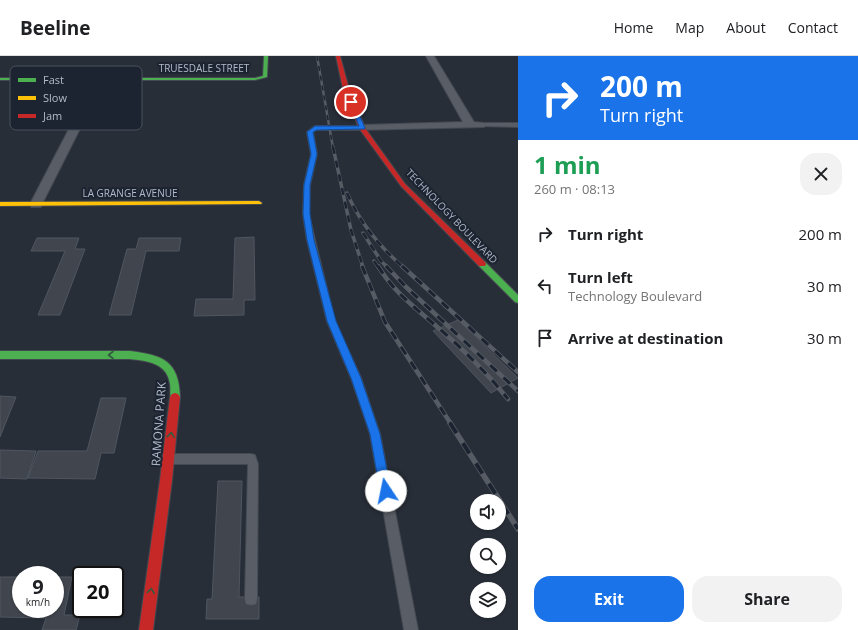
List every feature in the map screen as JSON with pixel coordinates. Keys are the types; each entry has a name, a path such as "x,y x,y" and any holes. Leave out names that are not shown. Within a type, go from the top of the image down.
{"street":[{"name":"TRUESDALE STREET","path":"142,78 263,78 266,73 266,56"},
{"name":"TECHNOLOGY BOULEVARD","path":"338,56 346,89 362,128 403,185 518,300"},
{"path":"430,56 475,125"},
{"name":"TRUESDALE STREET","path":"0,79 10,79"},
{"path":"362,128 475,125"},
{"path":"36,204 74,130"},
{"name":"LA GRANGE AVENUE","path":"0,204 259,203"},
{"name":"RAMONA PARK","path":"0,355 130,355 162,361 169,367 174,375 175,384 169,459 146,630"}],"lane":[{"path":"475,125 518,126"},
{"path":"362,128 315,128 310,132 314,154 307,185 306,214 331,321 356,378 375,434 399,561 410,630"},
{"path":"169,459 251,459 253,464 252,599"}],"building":[{"path":"254,237 255,300 244,300 244,315 194,316 196,299 233,299 235,238"},
{"path":"37,238 79,238 75,249 85,249 60,315 38,315 65,251 31,251"},
{"path":"139,238 181,238 179,251 146,251 131,315 109,315 127,249 136,249"},
{"path":"458,320 518,378 491,393 433,331"},
{"path":"0,396 16,397 0,437"},
{"path":"101,398 126,398 114,453 101,453 95,479 28,478 38,451 87,451"},
{"path":"0,450 36,451 27,479 0,478"},
{"path":"218,481 242,481 239,597 259,597 259,619 206,619 207,599 212,599"},
{"path":"0,577 12,577 12,617 0,617"},
{"path":"64,577 72,577 64,615"},
{"path":"64,615 72,615 72,618 79,618 76,630 42,630 46,618 64,618"}],"railway":[{"path":"317,56 333,148"},
{"path":"333,147 351,230 363,267"},
{"path":"347,193 364,224 386,251 403,267"},
{"path":"363,233 381,261 386,266"},
{"path":"374,261 378,267"},
{"path":"362,266 385,322 451,424"},
{"path":"378,266 397,291 464,351 508,399"},
{"path":"386,266 406,287 518,391"},
{"path":"402,266 518,372"},
{"path":"450,423 518,529"}],"traffic: fast":[{"path":"142,79 255,79 265,77 266,56"},
{"path":"0,79 10,79"},
{"path":"482,264 518,300"},
{"path":"0,355 130,355 150,358 158,360 169,369 173,376 175,385 175,397"}],"traffic: slow":[{"path":"0,204 259,203"}],"traffic: jam":[{"path":"338,56 346,89 362,128 403,185 482,264"},
{"path":"146,630 166,480 175,397"}],"route":[{"path":"351,102 362,128 315,128 310,132 314,154 307,185 306,214 331,321 356,378 375,434 386,491"}]}
